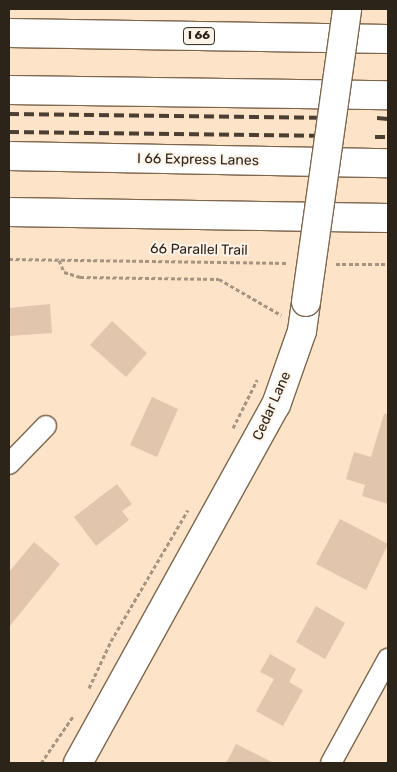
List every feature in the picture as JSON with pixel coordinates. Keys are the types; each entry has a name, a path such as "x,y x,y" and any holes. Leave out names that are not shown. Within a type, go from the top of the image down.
{"main road":[{"name":"Cedar Lane","path":"78,763 276,405 302,331 294,305 347,9"},
{"name":"I 66","path":"9,33 388,39"},
{"path":"9,90 388,95"},
{"name":"I 66 Express Lanes","path":"9,156 388,163"},
{"path":"9,212 388,218"}],"street":[{"path":"9,464 46,426"},
{"path":"331,763 388,659"}],"path":[{"name":"66 Parallel Trail","path":"9,259 298,263"},
{"path":"59,260 64,272 80,277 219,279 281,316"},
{"path":"328,264 388,264"},
{"path":"280,323 281,316 294,305"},
{"path":"228,438 260,372"},
{"path":"87,693 96,667 192,503"},
{"path":"41,763 81,706"}],"building":[{"path":"50,304 52,333 9,336 9,308"},
{"path":"112,321 147,353 126,377 90,345"},
{"path":"152,397 178,409 157,457 130,445"},
{"path":"384,414 388,414 388,504 362,496 365,485 346,479 354,452 371,457"},
{"path":"117,484 132,504 122,511 129,520 96,546 74,517"},
{"path":"340,519 388,544 366,590 316,564"},
{"path":"34,542 60,564 9,627 9,572"},
{"path":"316,606 345,623 325,659 296,642"},
{"path":"270,654 296,669 289,682 303,690 283,726 256,711 274,679 260,672"},
{"path":"236,744 274,763 226,763"}],"railway":[{"path":"9,114 341,118"},
{"path":"377,118 388,119"},
{"path":"9,132 337,136"},
{"path":"375,137 388,137"}]}
